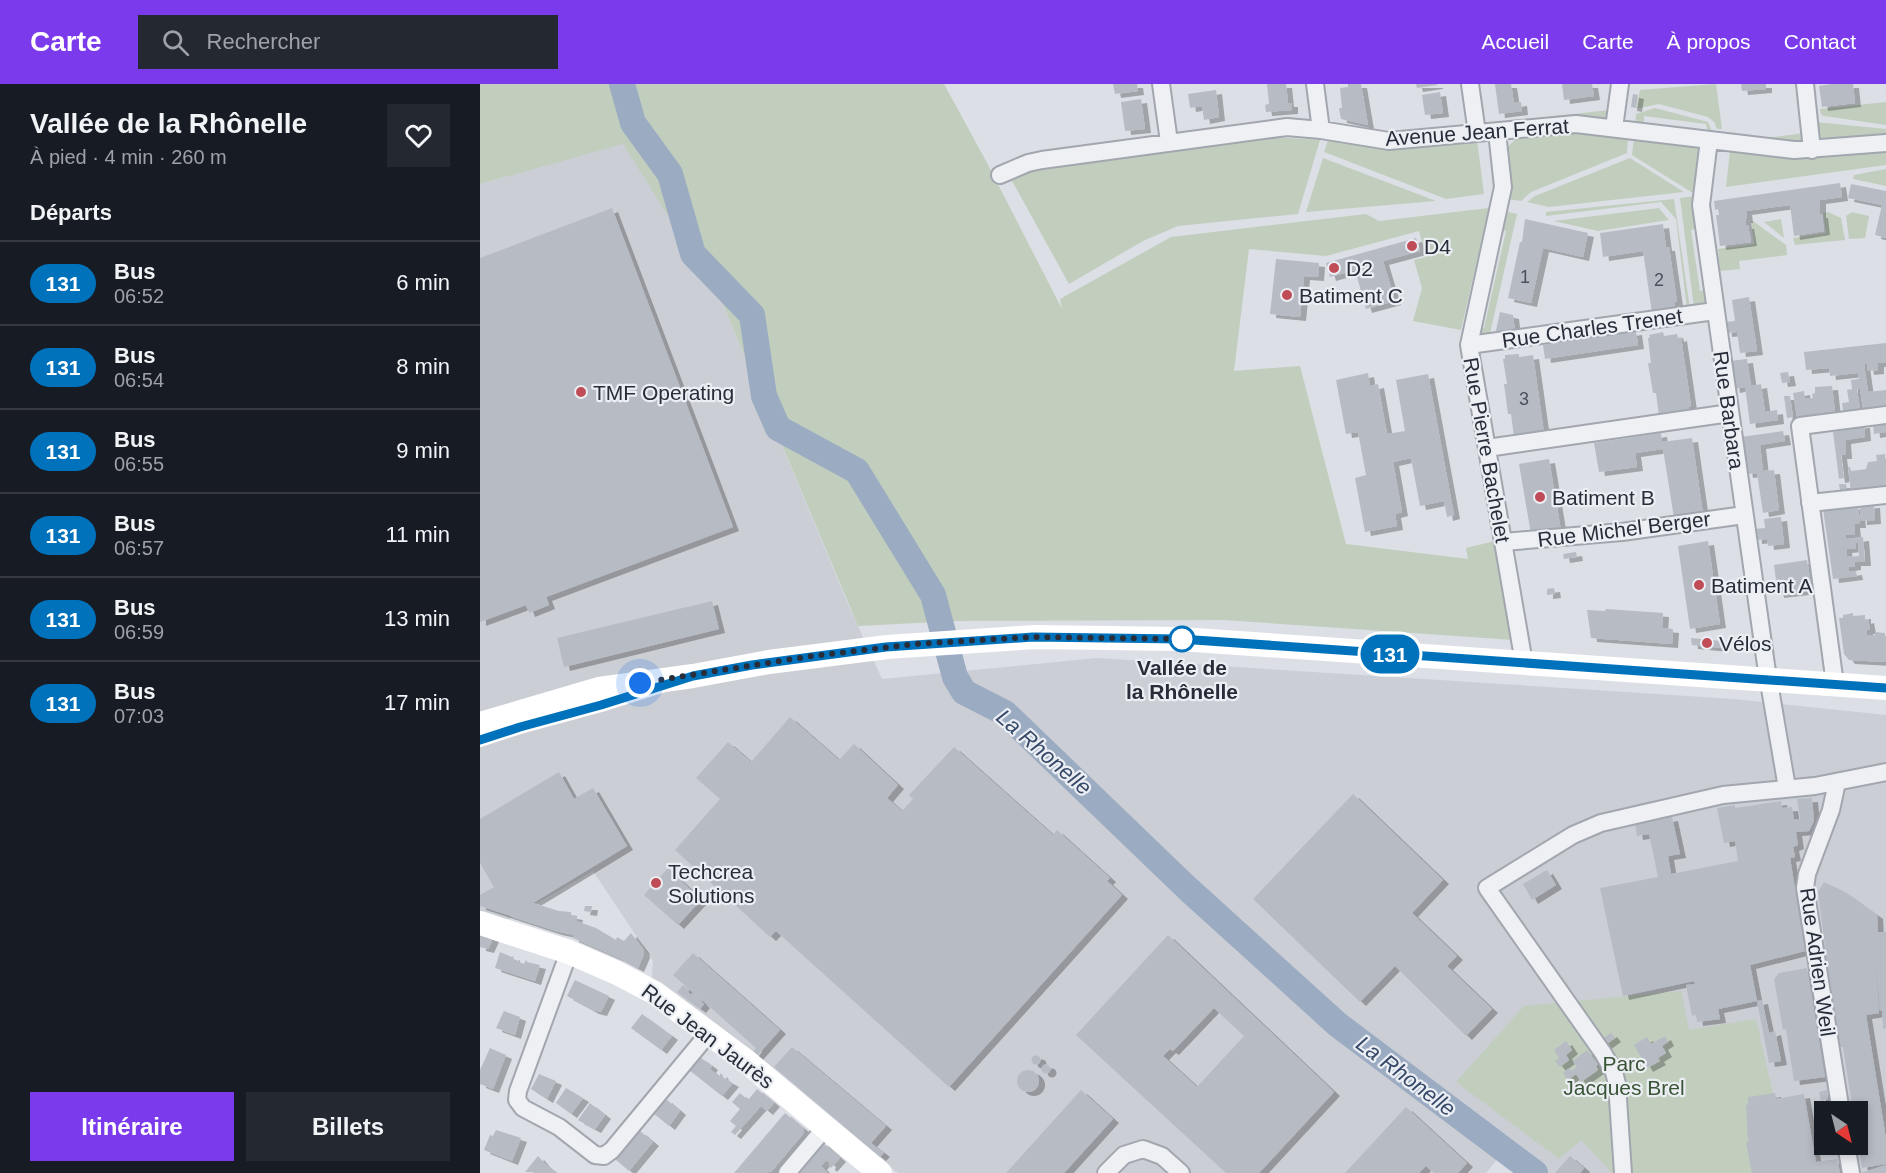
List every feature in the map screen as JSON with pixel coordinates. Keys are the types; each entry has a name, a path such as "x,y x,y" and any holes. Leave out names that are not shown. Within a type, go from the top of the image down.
{"street":[{"path":"1161,84 1169,142"},
{"path":"1315,84 1321,130"},
{"path":"1470,84 1477,133"},
{"path":"1614,128 1620,84"},
{"path":"1805,84 1812,150"},
{"name":"Avenue Jean Ferrat","path":"1000,175 1022,165 1042,160 1279,128 1321,130 1389,141 1568,125 1614,128 1794,150 1886,143"},
{"name":"Rue Pierre Bachelet","path":"1497,132 1503,187 1469,345 1524,663"},
{"name":"Rue Barbara","path":"1709,140 1701,205 1768,680 1787,788"},
{"name":"Rue Charles Trenet","path":"1469,345 1715,311"},
{"path":"1486,448 1730,413"},
{"path":"1835,684 1800,426 1886,415"},
{"path":"1810,503 1886,495"},
{"name":"Rue Michel Berger","path":"1504,542 1622,532 1744,515"},
{"path":"480,724 591,691 822,654 915,644 1047,637 1180,639 1886,688"},
{"path":"480,740 693,676"},
{"path":"1623,1173 1617,1084 1614,1072 1487,888 1573,835 1601,823 1713,797 1837,782 1886,772"},
{"name":"Rue Adrien Weil","path":"1837,782 1831,810 1807,874 1805,888 1839,1101"},
{"name":"Rue Jean Jaurès","path":"480,923 569,952 644,987 666,1000 880,1173"},
{"path":"569,952 518,1091 518,1100 523,1108 558,1127 595,1155 604,1156 612,1150 709,1033"},
{"path":"787,1173 825,1128"},
{"path":"1106,1173 1124,1155 1143,1149 1162,1156 1181,1173"},
{"path":"1848,1155 1851,1173"}],"shaded area":[{"path":"623,143 722,302 848,604 882,679 1097,658 1734,699 1886,715 1886,1173 1543,1173 1507,1147 1486,1173 898,1173 652,978 653,961 593,871 507,920 480,911 480,184"}],"green space":[{"path":"480,84 944,84 1062,309 1060,299 1171,237 1366,214 1379,221 1489,208 1461,330 1413,321 1422,288 1414,260 1426,257 1419,231 1326,256 1249,249 1234,371 1300,366 1346,544 1468,559 1466,548 1495,541 1514,640 1223,620 956,621 858,626 722,302 623,144 480,184"},
{"path":"1716,84 1722,129 1717,129 1708,117 1659,104 1636,109 1640,90"},
{"path":"1886,102 1886,125 1824,116 1820,109"},
{"path":"1655,108 1708,122 1713,134 1708,133 1706,124 1644,116 1644,126 1635,125 1636,114"},
{"path":"1610,110 1604,121 1489,127 1488,123"},
{"path":"1815,122 1886,129 1886,136 1822,141 1816,136"},
{"path":"1574,133 1628,138 1627,153 1531,192 1521,201 1507,199 1505,149 1516,139"},
{"path":"1805,133 1801,142 1796,143 1759,139"},
{"path":"1634,138 1697,146 1701,151 1696,192 1691,192 1632,155"},
{"path":"1256,139 1320,140 1298,214 1178,226 1143,241 1069,284 1011,179 1036,169"},
{"path":"1328,140 1390,150 1477,140 1484,194 1446,199 1324,152"},
{"path":"1886,150 1886,165 1726,187 1730,151 1806,158"},
{"path":"1323,158 1436,201 1306,212"},
{"path":"1630,158 1684,192 1549,207 1527,202 1535,196"},
{"path":"1886,169 1886,186 1853,179 1854,175"},
{"path":"1696,196 1698,228 1691,230 1700,291 1707,290 1707,303 1703,307 1694,308 1680,198"},
{"path":"1674,199 1690,309 1687,309 1676,219 1661,202 1546,216 1546,212"},
{"path":"1659,208 1669,220 1598,231 1554,221"},
{"path":"1504,211 1517,214 1489,338 1482,337 1477,334 1477,327 1484,328 1506,231 1499,229"},
{"path":"1828,212 1841,218 1845,240 1795,245 1793,238 1826,233 1823,213"},
{"path":"1852,212 1869,216 1865,238 1849,239 1846,216"},
{"path":"1781,219 1784,238 1764,222"},
{"path":"1751,221 1786,245 1787,255 1739,261 1740,269 1720,271 1718,249 1754,244"},
{"name":"Parc Jacques Brel","path":"1681,991 1689,1030 1756,1019 1791,1173 1612,1173 1581,1140 1559,1159 1456,1082 1524,1006"}],"building":[{"path":"1113,84 1137,84 1138,91 1115,94"},
{"path":"1267,84 1286,84 1288,103 1292,103 1292,110 1266,112 1265,105 1269,104"},
{"path":"1348,84 1361,84 1368,125 1341,119 1340,88 1348,87"},
{"path":"1416,84 1437,84 1437,85 1417,88"},
{"path":"1495,84 1511,84 1514,103 1521,102 1522,111 1499,114"},
{"path":"1562,84 1592,84 1594,96 1564,100"},
{"path":"1741,84 1766,84 1766,89 1742,91"},
{"path":"1853,84 1855,103 1822,107 1819,86"},
{"path":"1216,90 1219,117 1204,120 1202,106 1190,108 1188,94"},
{"path":"1440,92 1443,113 1425,115 1422,95"},
{"path":"1633,94 1638,95 1636,108 1631,107"},
{"path":"1141,99 1145,129 1125,131 1121,102"},
{"path":"1840,183 1842,197 1820,200 1824,231 1794,236 1790,205 1746,211 1747,219 1745,219 1751,242 1720,246 1716,215 1719,215 1718,209 1715,210 1714,201"},
{"path":"1851,184 1886,191 1886,238 1875,235 1882,205 1848,198"},
{"name":"TMF Operating","path":"612,208 733,527 546,597 549,605 529,613 526,605 480,622 480,258"},
{"path":"1525,219 1588,233 1583,257 1543,248 1531,303 1508,298 1520,242 1522,242"},
{"path":"1663,224 1666,247 1669,247 1677,302 1674,302 1675,309 1652,313 1643,251 1603,257 1600,233"},
{"path":"1416,238 1420,251 1383,261 1395,301 1366,309 1355,270 1330,277 1326,263"},
{"name":"Batiment C","path":"1276,259 1319,263 1318,277 1304,276 1300,317 1270,314"},
{"path":"1749,297 1757,351 1740,353 1737,332 1726,333 1725,322 1735,321 1732,300"},
{"path":"1500,312 1513,315 1515,332 1495,335"},
{"path":"1636,331 1638,345 1545,359 1543,345"},
{"path":"1663,332 1664,336 1677,334 1678,338 1681,337 1691,406 1688,407 1689,412 1659,416 1648,363 1651,363 1648,338 1650,338 1649,335"},
{"path":"1886,343 1886,362 1878,363 1878,370 1868,371 1867,364 1864,364 1868,392 1886,390 1886,404 1883,406 1863,409 1860,388 1857,389 1860,409 1843,411 1842,403 1849,402 1847,390 1852,389 1851,380 1859,379 1858,373 1830,376 1829,368 1806,370 1804,352"},
{"path":"1519,354 1519,357 1533,355 1544,433 1514,437 1511,414 1508,414 1503,359 1505,355"},
{"path":"1747,359 1751,386 1761,384 1765,412 1777,410 1778,420 1750,424 1745,387 1734,389 1730,361"},
{"path":"1788,372 1790,382 1782,383 1780,373"},
{"path":"1368,373 1370,386 1378,384 1387,434 1405,431 1396,380 1428,374 1454,515 1447,517 1444,501 1420,506 1411,458 1393,462 1402,512 1395,514 1397,526 1365,532 1355,478 1366,475 1358,432 1346,434 1336,380"},
{"path":"1832,386 1835,412 1809,415 1808,407 1807,415 1797,417 1793,393 1804,391 1805,399 1813,398 1815,387"},
{"path":"1784,396 1790,396 1793,417 1787,418"},
{"path":"1886,421 1886,432 1874,434 1873,423"},
{"path":"1864,424 1865,437 1845,440 1846,455 1841,455 1844,478 1839,479 1833,432 1844,430 1843,426"},
{"path":"1783,431 1785,441 1760,445 1763,471 1774,470 1779,510 1763,513 1757,473 1747,474 1741,437"},
{"path":"1661,433 1662,442 1692,438 1703,514 1674,518 1663,449 1635,453 1637,467 1599,472 1594,443"},
{"path":"1885,454 1886,490 1851,494 1848,467 1851,471 1866,469 1868,462 1877,461 1876,455"},
{"name":"Batiment B","path":"1549,459 1561,531 1531,534 1519,464"},
{"path":"1839,484 1846,484 1848,495 1841,496"},
{"path":"1874,504 1875,520 1861,521 1860,505"},
{"path":"1858,505 1860,524 1854,524 1855,534 1845,535 1846,539 1863,537 1865,562 1855,562 1855,566 1848,567 1849,572 1856,571 1857,576 1833,579 1823,509","holes":["1855,543 1858,543 1859,556 1847,557 1846,549 1856,548"]},
{"path":"1781,517 1784,544 1768,546 1767,539 1756,540 1755,529 1765,528 1764,519"},
{"name":"Batiment A","path":"1708,541 1720,624 1690,629 1678,546"},
{"path":"1576,552 1577,557 1564,559 1563,554"},
{"path":"1807,560 1812,590 1778,594 1774,565"},
{"path":"1554,588 1555,594 1547,595 1547,589"},
{"path":"712,601 719,629 564,667 557,638"},
{"path":"1606,609 1663,613 1662,628 1673,629 1672,644 1591,638 1587,610 1605,611"},
{"path":"1853,613 1853,616 1865,615 1865,620 1868,619 1870,630 1867,630 1867,635 1875,635 1875,632 1885,633 1886,662 1849,660 1844,654 1839,618"},
{"name":"Vélos","path":"1691,638 1722,641 1723,648 1692,645"},
{"path":"790,717 839,760 854,744 898,785 887,798 902,811 913,799 909,795 954,747 1053,835 1057,830 1110,878 1107,881 1122,895 949,1087 776,931 770,937 675,850 720,799 696,778 728,742 751,762"},
{"path":"559,772 574,799 593,788 627,846 533,903 571,912 571,915 577,916 576,921 596,928 616,940 617,937 624,941 631,933 644,954 638,968 573,938 574,935 480,906 480,895 494,887 480,863 480,819"},
{"path":"1353,794 1443,880 1412,913 1457,956 1447,966 1492,1009 1466,1036 1395,966 1360,1002 1253,899"},
{"path":"1812,798 1814,821 1809,831 1796,832 1798,845 1793,847 1795,857 1790,858 1805,951 1750,965 1757,1001 1718,1009 1720,1019 1697,1022 1696,1015 1692,1016 1686,985 1695,984 1694,981 1623,996 1600,888 1658,877 1649,834 1637,836 1635,824 1672,817 1680,854 1668,856 1671,874 1738,861 1735,841 1724,843 1717,808 1735,805 1735,808 1781,801 1782,808 1792,807 1794,820 1800,819 1797,799"},
{"path":"668,868 701,900 678,925 644,895"},
{"path":"1547,870 1556,885 1532,900 1523,884"},
{"path":"1824,882 1845,892 1877,915 1878,932 1886,932 1886,1028 1883,1029 1882,1010 1880,1011 1876,964 1879,1013 1866,1015 1886,1139 1886,1164 1862,1168 1860,1155 1868,1155 1868,1101 1851,1101 1843,1047 1838,1047 1818,892"},
{"path":"585,906 592,906 591,912 584,911"},
{"path":"480,933 493,938 488,949 480,947"},
{"path":"1168,935 1334,1092 1259,1173 1226,1173 1076,1035","holes":["1214,1008 1244,1036 1197,1087 1163,1056 1170,1049 1173,1051"]},
{"path":"500,952 514,956 513,960 524,964 526,960 540,965 535,981 495,968"},
{"path":"693,953 780,1030 756,1057 752,1053 756,1048 702,1000 704,1004 700,1009 677,992 683,985 691,995 692,993 699,998 673,975"},
{"path":"1807,968 1825,1077 1794,1081 1786,1029 1783,1030 1774,979 1779,973"},
{"path":"575,980 609,996 601,1012 567,996"},
{"path":"1762,1000 1769,1033 1775,1031 1781,1061 1769,1063 1757,1001"},
{"path":"504,1011 520,1017 515,1035 496,1028"},
{"path":"642,1014 672,1036 661,1050 631,1028"},
{"path":"1611,1033 1615,1038 1604,1046 1600,1040"},
{"path":"1665,1036 1668,1042 1662,1046 1666,1053 1658,1058 1660,1061 1647,1068 1634,1045 1647,1037 1651,1044"},
{"path":"1566,1041 1572,1050 1566,1055 1569,1060 1560,1067 1555,1061 1559,1058 1554,1050"},
{"path":"792,1047 886,1126 871,1143 884,1153 880,1157 774,1067"},
{"path":"490,1048 506,1055 493,1089 480,1084 480,1070"},
{"path":"1587,1050 1598,1064 1596,1066 1598,1070 1581,1082 1576,1074 1568,1080 1563,1073 1569,1068 1571,1071 1577,1067 1573,1061"},
{"path":"1036,1056 1040,1060 1036,1064 1032,1060"},
{"path":"700,1057 712,1066 710,1069 719,1077 721,1073 724,1078 733,1083 722,1096 689,1070"},
{"path":"1046,1065 1050,1069 1046,1073 1042,1069"},
{"path":"1028,1070 1036,1073 1039,1081 1036,1089 1028,1092 1020,1089 1017,1081 1020,1073"},
{"path":"539,1074 556,1081 547,1099 531,1089"},
{"path":"566,1088 583,1098 571,1114 556,1103"},
{"path":"757,1089 774,1103 767,1111 761,1106 735,1135 731,1132 736,1126 730,1121 740,1109 732,1102 740,1093 748,1100"},
{"path":"1081,1090 1113,1119 1064,1173 1006,1173"},
{"path":"1827,1090 1828,1099 1821,1101 1819,1092"},
{"path":"1775,1093 1776,1099 1804,1094 1816,1162 1837,1159 1840,1173 1752,1173 1746,1143 1748,1142 1746,1105 1748,1105 1748,1097"},
{"path":"666,1099 680,1111 669,1126 653,1113"},
{"path":"590,1103 605,1115 595,1129 578,1120"},
{"path":"1406,1107 1467,1163 1458,1173 1434,1173 1426,1166 1419,1173 1345,1173"},
{"path":"785,1113 804,1129 803,1134 771,1172 734,1173"},
{"path":"496,1130 521,1138 512,1161 484,1150 490,1135 493,1136"},
{"path":"640,1131 653,1142 629,1171 615,1159"},
{"path":"822,1142 840,1158 831,1168 830,1163 826,1160 821,1166 826,1173 792,1173"},
{"path":"538,1156 545,1164 557,1173 525,1172"},
{"path":"1570,1156 1584,1168 1580,1173 1555,1173"},
{"path":"1886,1165 1886,1173 1861,1173"}],"waterway":[{"name":"La Rhonelle","path":"622,84 633,123 670,174 693,254 752,315 764,396 778,428 857,471 933,595 955,677 964,692 1005,713 1187,888 1337,1024 1535,1173"}],"bus line":[{"name":"131","path":"480,740 693,676 752,665 886,647 1033,637 1180,639 1886,688"}],"place":[{"name":"D4","path":"1412,246"},
{"name":"D2","path":"1334,268"},
{"name":"Batiment C","path":"1287,295"},
{"name":"TMF Operating","path":"581,392"},
{"name":"Batiment B","path":"1540,497"},
{"name":"Batiment A","path":"1699,585"},
{"name":"Vallée de la Rhônelle","path":"1182,639"},
{"name":"Vélos","path":"1707,643"},
{"name":"Techcrea Solutions","path":"656,883"}],"route":[{"path":"640,683 812,656 915,644 1033,637 1182,639"}]}
